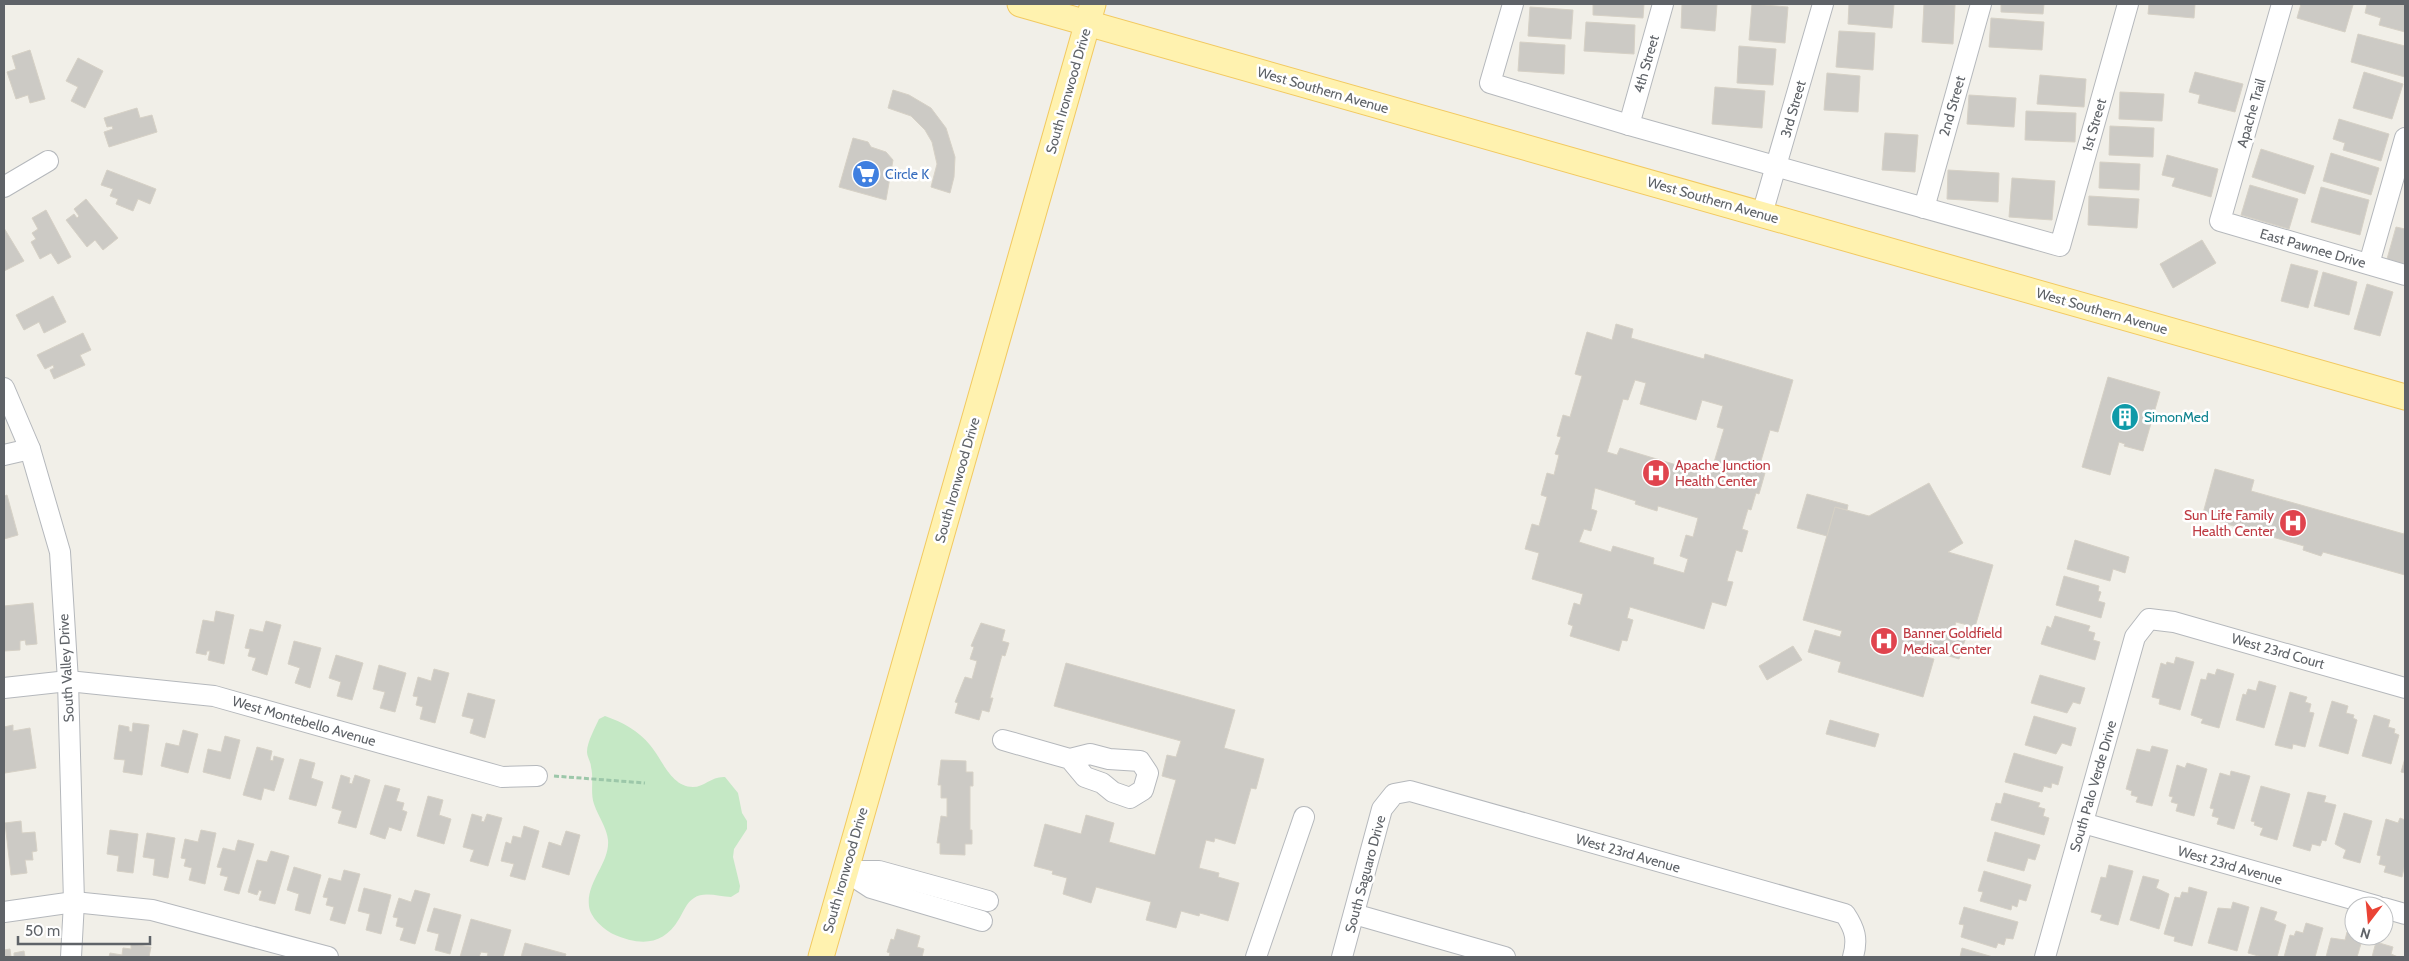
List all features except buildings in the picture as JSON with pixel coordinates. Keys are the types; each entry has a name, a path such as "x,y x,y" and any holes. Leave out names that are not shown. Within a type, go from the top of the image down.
{"main road":[{"name":"West Southern Avenue","path":"1020,4 1090,13 1762,214 2405,397"},
{"name":"South Ironwood Drive","path":"821,957 1090,13"}],"street":[{"path":"1513,4 1490,83 1629,125 1777,165 1924,208"},
{"name":"4th Street","path":"1629,125 1663,4"},
{"name":"3rd Street","path":"1762,214 1823,4"},
{"name":"2nd Street","path":"1924,208 1981,4"},
{"name":"1st Street","path":"1924,208 2060,246 2128,4"},
{"name":"Apache Trail","path":"2220,222 2282,4"},
{"path":"2369,264 2405,138"},
{"path":"4,187 48,161"},
{"name":"East Pawnee Drive","path":"2220,222 2405,275"},
{"name":"South Valley Drive","path":"4,388 30,449 60,552 68,681 74,902 71,957"},
{"path":"4,456 30,449"},
{"name":"West 23rd Court","path":"2149,619 2174,622 2405,688"},
{"name":"South Palo Verde Drive","path":"2045,957 2135,637 2149,619"},
{"name":"West Montebello Avenue","path":"4,688 68,681 214,696 502,777 537,776"},
{"path":"1003,740 1070,759"},
{"name":"West 23rd Avenue","path":"1394,794 1410,791 1845,914 1855,929 1856,946 1853,957"},
{"name":"South Saguaro Drive","path":"1342,957 1382,809 1394,794"},
{"path":"1256,957 1304,817"},
{"name":"West 23rd Avenue","path":"2083,823 2344,897"},
{"path":"845,871 880,871 988,901"},
{"path":"845,871 871,888 982,921"},
{"path":"4,912 74,902 152,910 317,956"},
{"path":"1354,914 1505,957"}],"path":[{"path":"537,776 645,783"}],"green space":[{"path":"605,716 624,724 641,735 673,777 685,786 697,787 716,778 725,777 738,793 742,813 747,821 747,829 734,849 733,857 740,886 739,892 731,897 702,895 694,898 687,905 673,928 658,939 650,941 632,941 609,932 594,918 589,906 591,889 605,857 608,840 593,799 592,772 587,748 599,719"}],"place":[{"name":"Circle K","path":"866,174"},
{"name":"SimonMed","path":"2125,417"},
{"name":"Apache Junction Health Center","path":"1656,473"},
{"name":"Sun Life Family Health Center","path":"2293,523"},
{"name":"Banner Goldfield Medical Center","path":"1884,641"}]}
